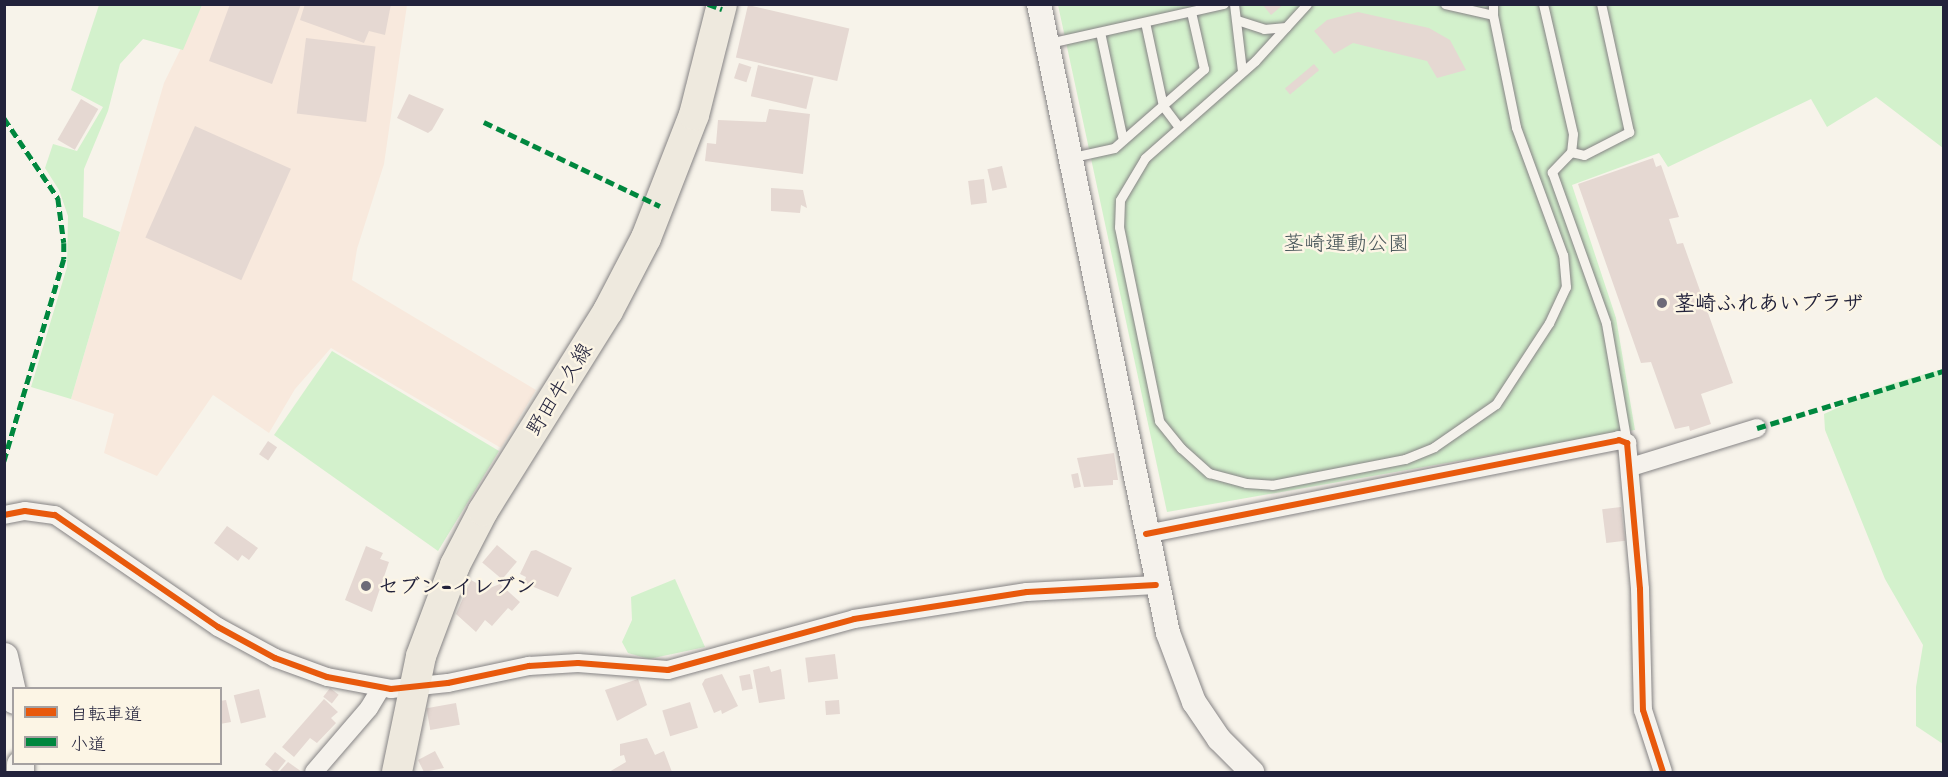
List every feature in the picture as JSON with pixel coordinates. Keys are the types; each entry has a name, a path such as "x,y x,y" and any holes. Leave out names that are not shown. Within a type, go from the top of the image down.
{"main road":[{"name":"野田牛久線","path":"397,772 412,689 455,565 483,511 608,310 646,238 694,116 722,4"},
{"path":"4,656 12,691"}],"street":[{"path":"1039,4 1156,585 1180,672 1194,702 1219,739 1252,772"},
{"path":"1631,467 1757,428"},
{"path":"1146,534 1619,440 1627,443 1631,467 1643,710 1663,772"},
{"path":"4,515 25,511 55,515 218,627 275,658 327,677 381,688 412,689 529,666 578,663 668,670 865,617 1027,592 1156,585"},
{"path":"314,772 369,708 381,688"}],"lane":[{"path":"1047,44 1224,4"},
{"path":"1234,4 1242,71"},
{"path":"1307,4 1242,71 1144,158 1120,200 1119,227 1159,421 1181,448 1209,473 1246,483 1272,485 1405,459 1434,447 1496,404 1550,323 1566,287 1563,255 1516,127 1493,10 1445,4"},
{"path":"1543,4 1573,134 1571,152 1552,172 1606,323 1627,443"},
{"path":"1571,152 1584,155 1629,132 1601,4"},
{"path":"1070,157 1114,148 1204,69 1191,12"},
{"path":"1237,20 1264,30 1286,27"},
{"path":"1145,22 1163,106 1179,127"},
{"path":"1100,32 1123,140"}],"shaded area":[{"path":"202,5 407,5 384,164 357,249 352,280 536,390 501,448 331,348 295,389 269,433 213,395 157,476 104,453 114,414 71,399 164,83"}],"green space":[{"path":"99,5 202,5 183,50 143,39 120,64 108,111 84,169 83,217 120,232 71,399 31,387 67,267 68,216 59,190 45,168 53,144 77,151 103,107 71,90"},
{"name":"茎崎運動公園","path":"1058,5 1943,5 1943,148 1876,97 1827,127 1811,99 1668,167 1659,153 1572,185 1616,318 1635,430 1167,512"},
{"path":"332,351 499,451 438,551 274,435"},
{"path":"1944,369 1943,744 1916,726 1916,687 1923,645 1885,579 1825,430 1824,414 1887,385"},
{"path":"675,579 705,647 649,659 628,653 622,642 632,620 631,597"}],"building":[{"path":"230,4 301,4 272,84 209,61"},
{"path":"305,4 391,4 385,35 369,31 364,43 300,20"},
{"path":"1262,4 1284,4 1271,15"},
{"path":"748,5 849,28 837,81 736,58"},
{"path":"1358,12 1429,28 1450,40 1466,70 1437,78 1427,61 1353,43 1334,54 1314,31 1327,20"},
{"path":"306,38 375,47 366,122 297,113"},
{"path":"739,63 751,67 746,82 734,78"},
{"path":"1314,64 1319,70 1290,95 1285,88"},
{"path":"758,65 814,78 806,109 751,96"},
{"path":"409,94 444,109 428,133 397,118"},
{"path":"81,99 98,109 75,150 58,140"},
{"path":"769,109 810,114 803,174 705,161 707,143 716,144 718,120 766,122"},
{"path":"195,126 291,169 241,280 145,237"},
{"name":"茎崎ふれあいプラザ","path":"1653,158 1656,167 1661,165 1679,217 1669,219 1677,244 1683,243 1733,383 1701,394 1711,424 1690,431 1689,426 1675,429 1651,362 1641,363 1578,184"},
{"path":"1002,166 1007,187 992,191 987,169"},
{"path":"984,179 987,203 971,205 968,181"},
{"path":"771,188 803,190 807,208 801,205 800,213 771,211"},
{"path":"268,441 277,447 268,460 259,454"},
{"path":"1114,453 1118,480 1113,480 1113,485 1084,487 1077,458"},
{"path":"1078,473 1081,487 1074,488 1071,474"},
{"path":"1621,507 1625,541 1606,543 1602,509"},
{"path":"227,526 258,548 249,560 242,555 238,561 214,543"},
{"path":"497,545 517,562 502,579 482,563"},
{"name":"セブン-イレブン","path":"366,546 383,553 380,559 389,562 372,612 345,600"},
{"path":"536,550 572,568 558,597 524,583 526,577 520,574 531,551"},
{"path":"471,580 487,589 500,584 520,602 512,611 508,608 492,626 485,620 476,632 456,614"},
{"path":"835,654 838,679 808,682 805,658"},
{"path":"769,666 771,672 781,669 785,699 759,703 753,670"},
{"path":"722,674 738,706 722,714 721,710 714,713 702,684 705,679"},
{"path":"750,674 753,689 742,691 739,676"},
{"path":"638,679 647,705 617,721 605,690"},
{"path":"330,688 339,695 332,703 323,697"},
{"path":"259,689 266,717 241,723 234,695"},
{"path":"324,699 338,712 331,718 336,723 317,743 310,738 294,757 282,747"},
{"path":"226,700 231,722 222,724 222,701"},
{"path":"839,700 840,714 826,715 825,701"},
{"path":"690,702 698,728 670,736 662,710"},
{"path":"456,703 460,725 430,730 426,708"},
{"path":"647,738 655,755 664,751 672,772 609,772 626,762 624,755 620,756 620,744"},
{"path":"435,751 444,768 424,772 418,760"},
{"path":"275,752 286,761 277,772 265,764"},
{"path":"288,762 302,772 279,772"}],"marked path":[{"path":"708,4 722,9"},
{"path":"4,118 58,198 64,243 64,259 4,461"},
{"path":"484,122 660,206"},
{"path":"1757,428 1944,371"}],"cycle path":[{"path":"1146,534 1619,440 1627,443 1640,589 1643,710 1663,772"},
{"path":"4,515 25,511 55,515 218,627 275,658 327,677 391,689 448,683 529,666 578,663 668,670 854,619 1027,592 1156,585"}],"place":[{"name":"茎崎ふれあいプラザ","path":"1662,303"},
{"name":"セブン-イレブン","path":"366,586"}]}
